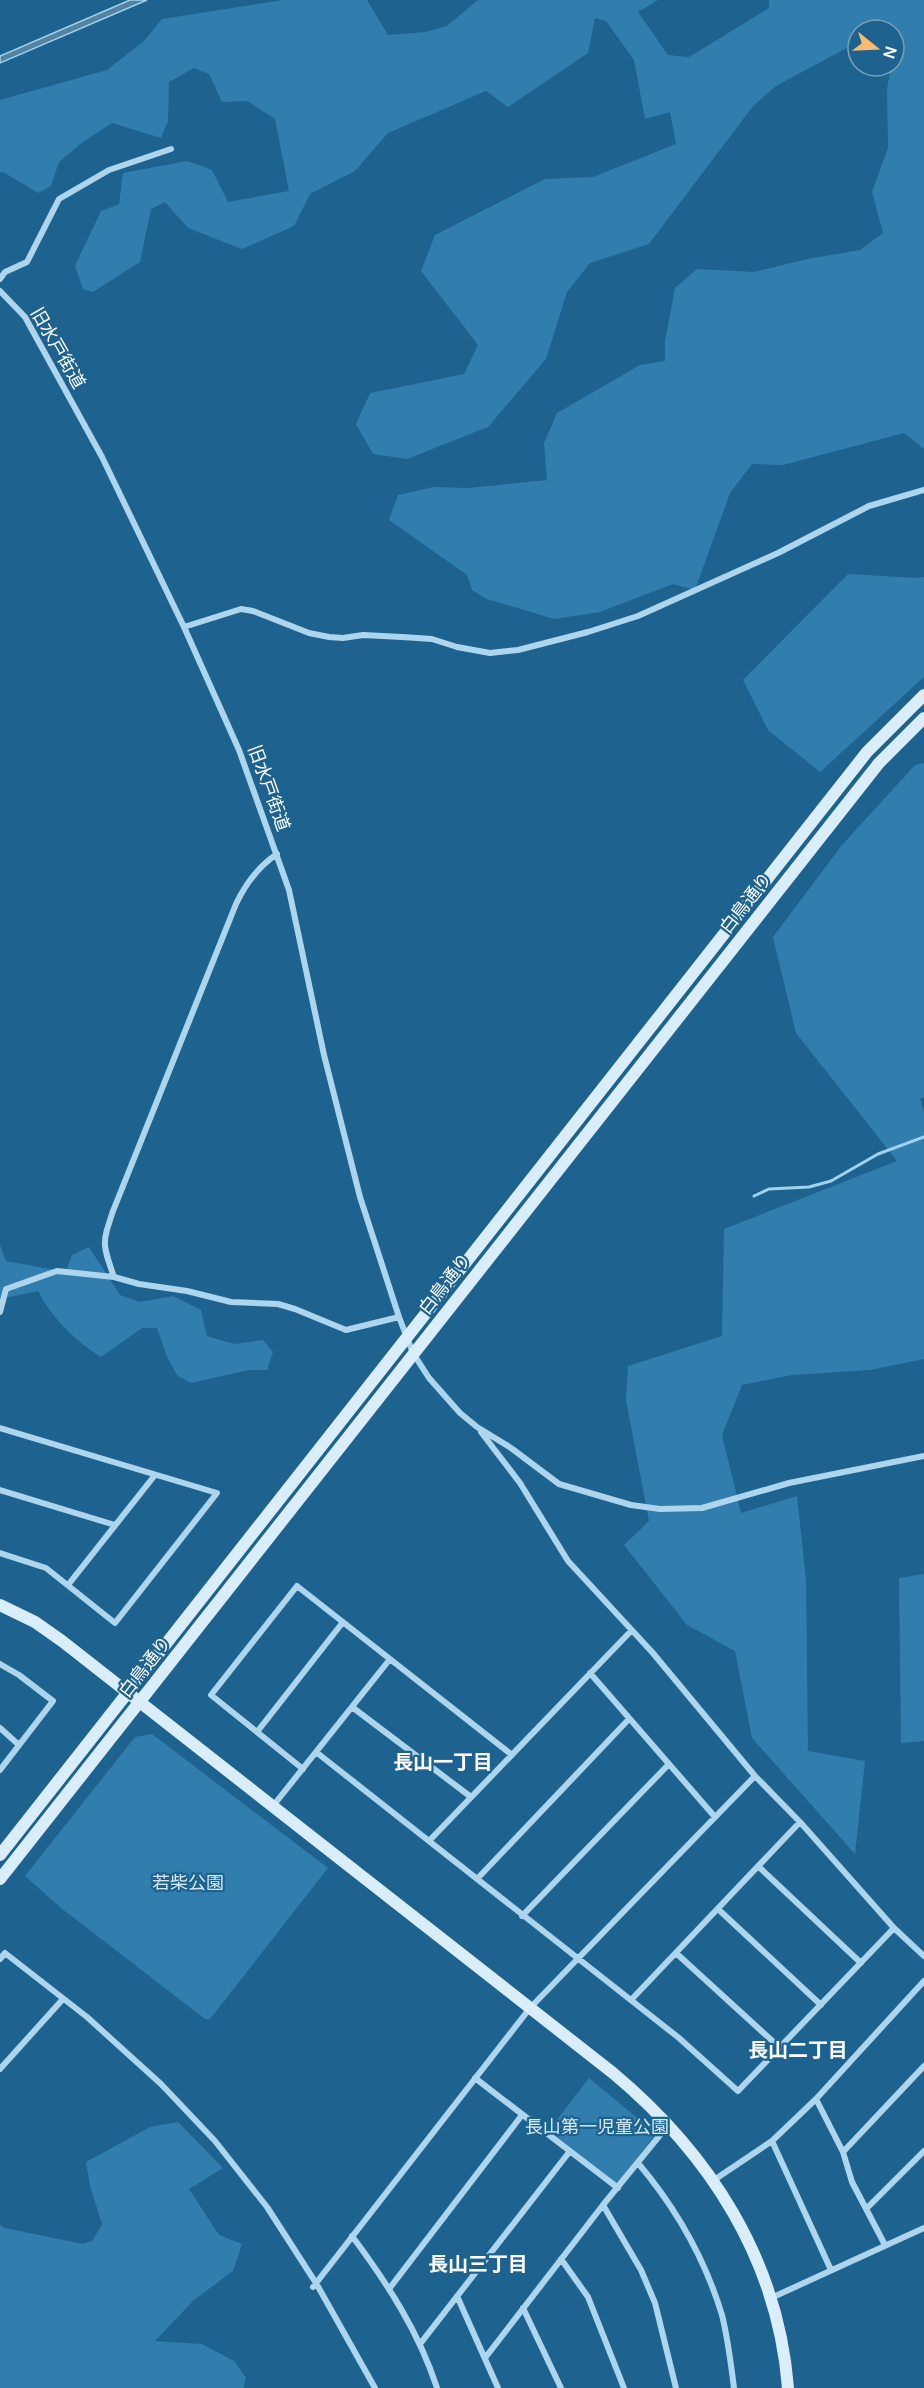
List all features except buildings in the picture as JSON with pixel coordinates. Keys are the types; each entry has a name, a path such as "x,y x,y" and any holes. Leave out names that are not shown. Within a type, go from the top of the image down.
{"main road":[{"name":"白鳥通り","path":"0,1855 867,752 924,695"},
{"name":"白鳥通り","path":"0,1879 879,763 924,718"},
{"path":"0,1605 50,1631 636,2091 669,2124 714,2180 736,2215 770,2298 783,2353 788,2388"}],"street":[{"path":"0,279 5,272 27,262 59,199 110,170 171,149"},
{"name":"旧水戸街道","path":"0,291 25,317 102,457 184,627 239,750 289,890 324,1055 360,1197 399,1317 414,1353 429,1378 460,1413 477,1426"},
{"path":"184,627 241,609 262,614 287,626 329,637 342,638 363,634 432,639 457,647 490,653 518,650 638,616 778,553 870,506 924,490"},
{"path":"114,1277 103,1248 104,1237 113,1211 236,904 243,890 258,871 277,854"},
{"path":"0,1312 6,1289 57,1271 114,1277 231,1302 278,1304 346,1330 399,1317"},
{"path":"477,1426 559,1484 602,1498 660,1509 702,1508 789,1484 924,1456"},
{"path":"477,1426 520,1483 568,1561 652,1652 755,1776 800,1822 894,1928 924,1956"},
{"path":"0,1428 217,1493 115,1623 46,1568 0,1553"},
{"path":"68,1585 155,1475"},
{"path":"0,1490 115,1525"},
{"path":"303,1769 210,1695 297,1586 512,1755"},
{"path":"257,1732 343,1622"},
{"path":"429,1841 631,1630"},
{"path":"273,1807 390,1659"},
{"path":"0,1664 19,1675 53,1701 0,1770"},
{"path":"590,1673 715,1817"},
{"path":"352,1707 471,1797"},
{"path":"477,1879 629,1719"},
{"path":"0,1728 19,1745"},
{"path":"316,1752 679,2038 738,2091 894,1928"},
{"path":"522,1916 669,1764"},
{"path":"314,2285 530,2008 755,1776"},
{"path":"631,2000 800,1822"},
{"path":"759,1866 861,1963"},
{"path":"718,1909 820,2005"},
{"path":"0,1959 5,1953 87,2017 161,2084 215,2141 267,2207 375,2388"},
{"path":"676,1953 780,2048"},
{"path":"714,2180 772,2141 816,2099 924,1981"},
{"path":"0,2069 63,1999"},
{"path":"843,2152 924,2066"},
{"path":"476,2078 618,2188"},
{"path":"816,2099 843,2152 852,2182 885,2245"},
{"path":"389,2289 522,2115"},
{"path":"485,2358 603,2205 669,2124"},
{"path":"772,2141 831,2270"},
{"path":"420,2344 570,2151"},
{"path":"866,2209 924,2151"},
{"path":"638,2163 663,2193 693,2244 722,2316 734,2388"},
{"path":"603,2205 640,2270 655,2303 676,2388"},
{"path":"770,2298 924,2228"},
{"path":"351,2236 389,2289 420,2344 437,2388"},
{"path":"561,2259 588,2297 624,2388"},
{"path":"457,2296 498,2388"},
{"path":"523,2308 561,2388"}],"green space":[{"path":"283,0 367,0 388,35 426,32 447,26 478,0 658,0 638,12 668,55 689,57 769,8 769,0 924,0 924,449 904,433 783,465 752,464 730,493 695,590 673,584 600,612 554,619 487,599 472,590 467,575 389,520 398,495 434,487 469,488 547,480 544,443 557,413 640,365 665,361 665,341 675,288 697,269 754,272 807,259 860,250 883,233 872,192 888,148 889,78 906,78 906,18 846,18 846,48 776,86 753,106 649,244 590,263 567,292 546,359 488,427 407,459 373,454 356,424 370,393 464,374 478,345 421,271 435,235 545,179 593,177 676,144 670,112 645,119 634,60 606,21 595,18 588,53 508,107 486,91 388,133 355,171 310,194 294,226 242,249 188,228 165,202 151,209 140,262 93,292 83,289 75,266 101,211 119,204 123,173 187,161 212,170 228,202 289,191 275,119 247,101 222,102 209,74 194,68 169,82 168,121 161,138 112,123 83,142 59,162 51,186 38,193 0,172 0,100 107,70 144,41 162,19"},
{"path":"848,574 924,577 924,677 820,772 768,730 743,680"},
{"path":"924,763 924,1097 920,1099 924,1112 924,1359 870,1370 792,1375 742,1385 722,1435 741,1513 797,1496 806,1580 808,1751 865,1761 855,1854 752,1738 735,1651 687,1625 624,1545 649,1521 626,1400 628,1366 722,1336 724,1229 897,1161 796,1033 773,937 842,845 915,765"},
{"path":"0,1245 6,1261 66,1272 72,1255 89,1247 120,1295 140,1302 173,1296 201,1310 207,1336 234,1344 263,1340 273,1352 267,1370 249,1370 191,1383 177,1375 167,1357 157,1328 142,1328 101,1357 65,1328 38,1291 0,1299"},
{"path":"924,1574 924,1741 901,1743 899,1578"},
{"name":"若柴公園","path":"152,1734 328,1868 210,2019 205,2019 61,1908 25,1876 135,1737"},
{"name":"長山第一児童公園","path":"589,2078 652,2130 654,2136 617,2184 549,2130"},
{"path":"178,2122 223,2168 189,2189 219,2235 242,2244 233,2271 194,2300 155,2341 202,2344 234,2361 246,2378 243,2388 0,2388 0,2225 5,2228 83,2244 93,2240 102,2224 90,2186 86,2162 150,2127"}],"shaded area":[{"path":"130,0 147,0 0,63 0,56"}],"waterway":[{"path":"754,1196 769,1189 809,1187 831,1181 878,1154 924,1137"}],"district":[{"name":"長山一丁目","path":"443,1762"},
{"name":"長山二丁目","path":"798,2050"},
{"name":"長山三丁目","path":"478,2264"}]}
